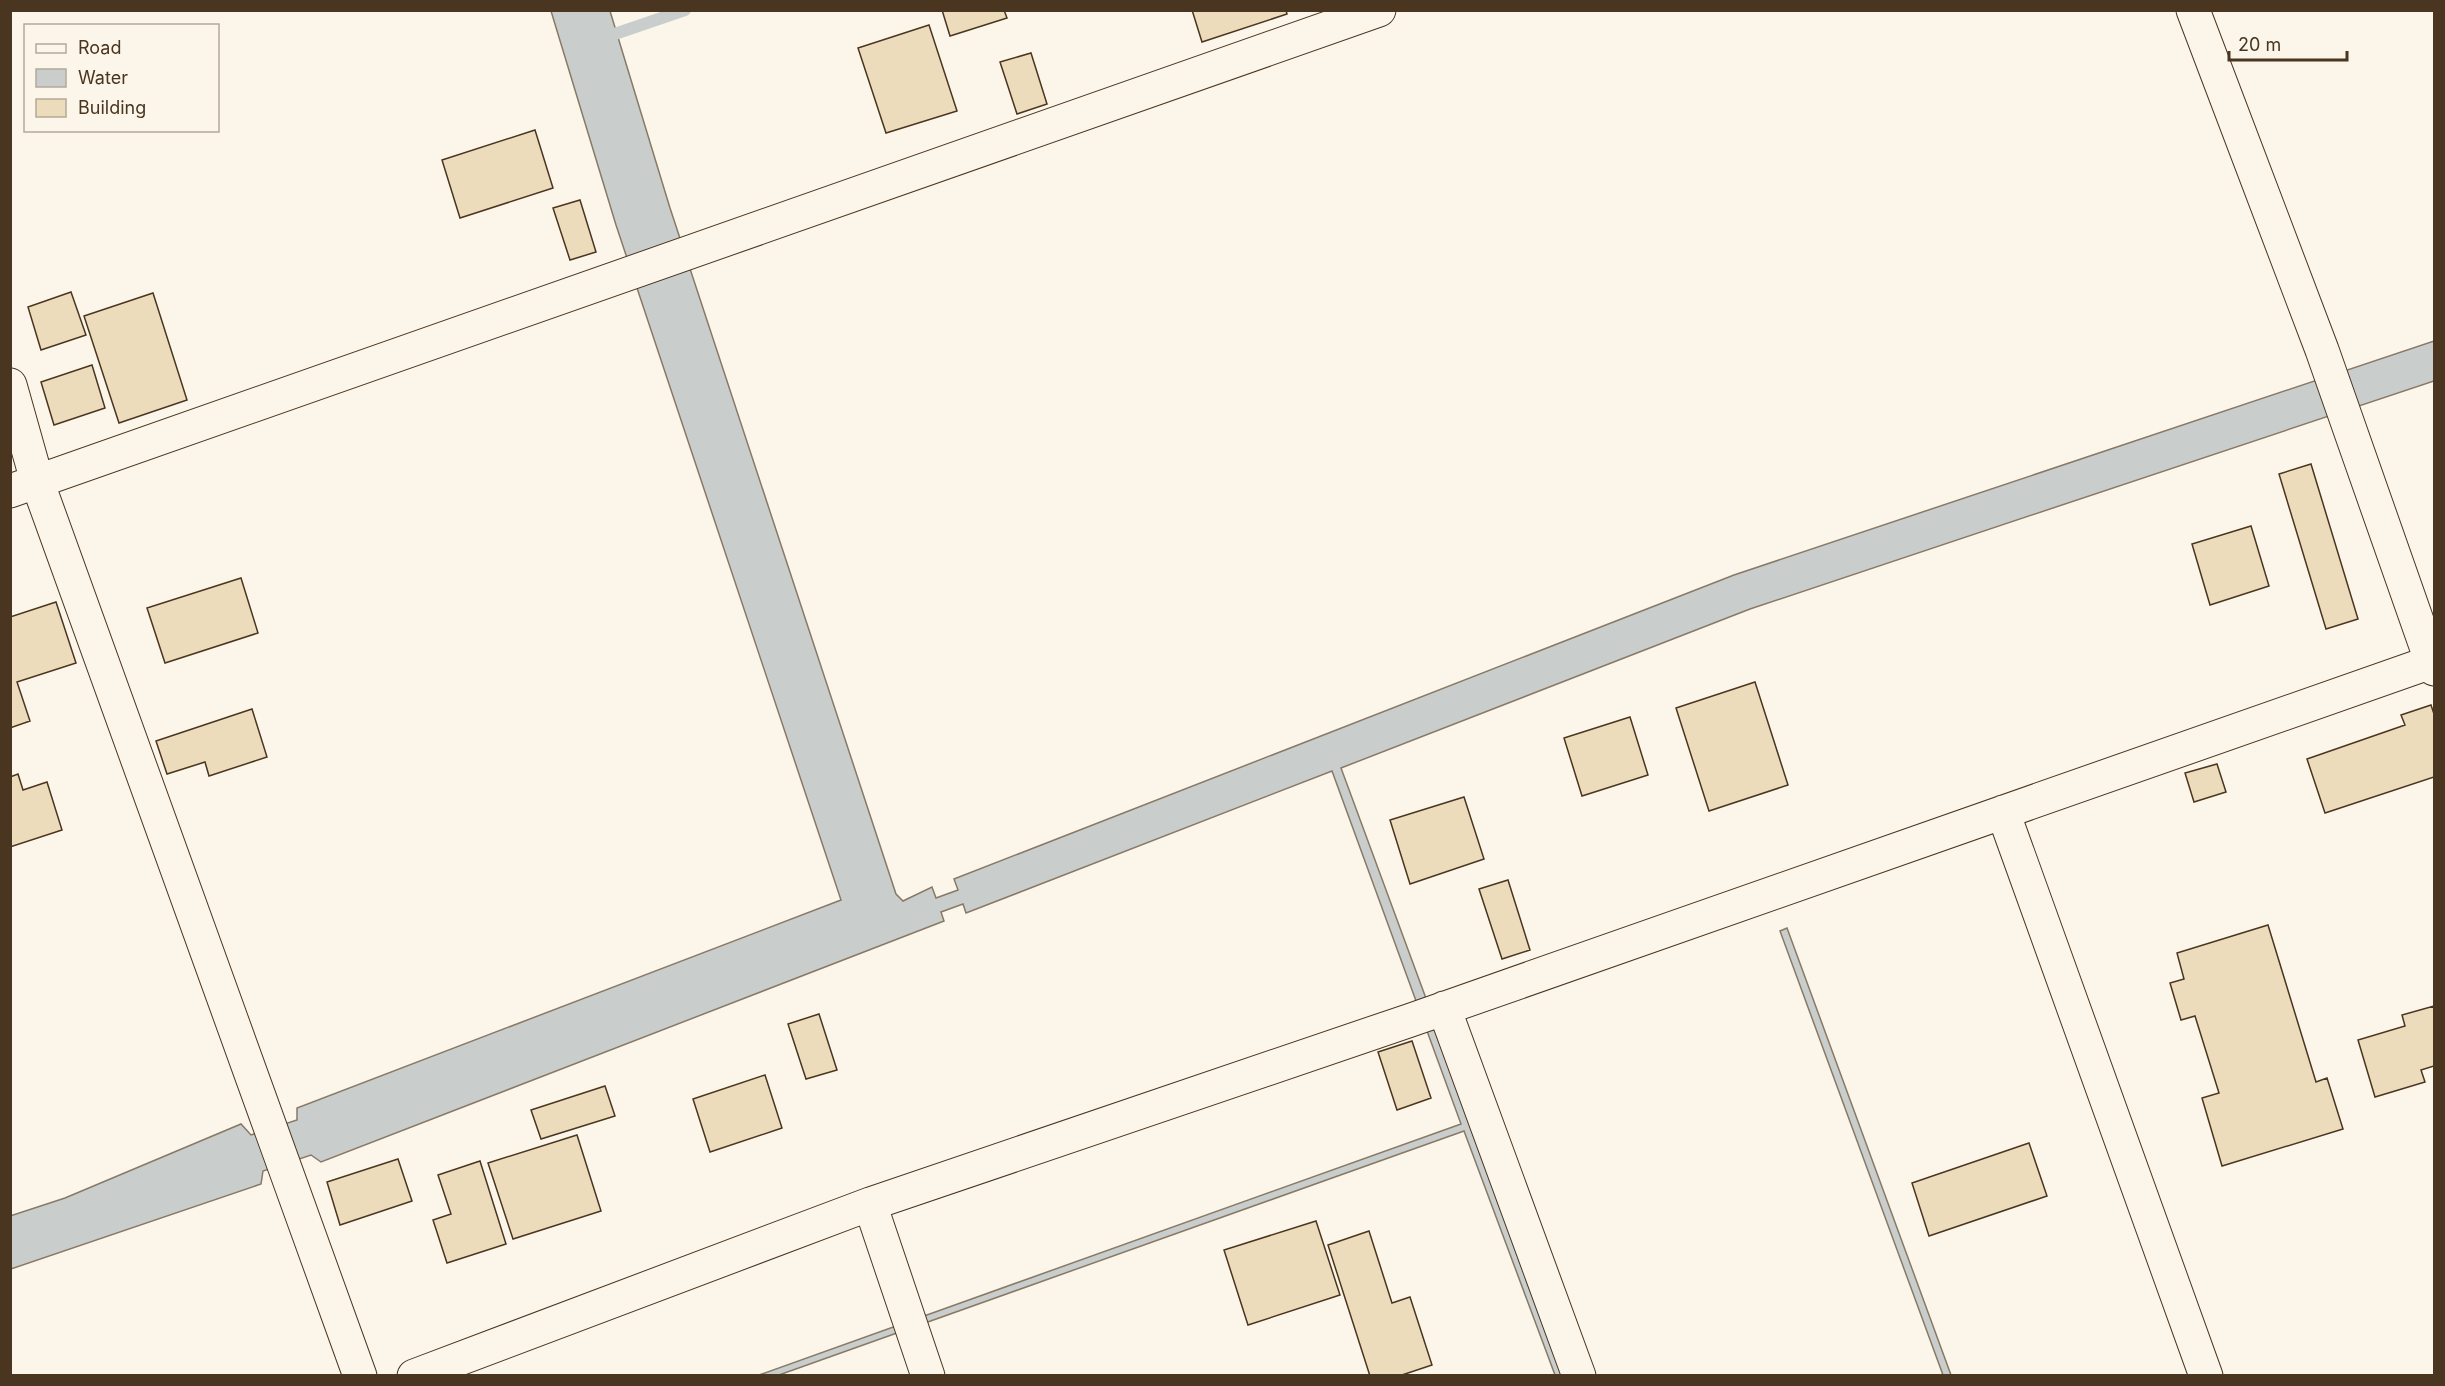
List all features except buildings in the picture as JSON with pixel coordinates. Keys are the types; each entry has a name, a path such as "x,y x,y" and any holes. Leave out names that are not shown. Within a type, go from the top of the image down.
{"street":[{"path":"24,486 1379,10"},
{"path":"414,1376 870,1204 1411,1020 2003,812 2434,664 2322,350 2193,10"},
{"path":"10,385 24,486 266,1111 360,1376"},
{"path":"2003,812 2206,1376"},
{"path":"1444,1008 1579,1376"},
{"path":"870,1204 928,1376"}],"water":[{"path":"551,11 610,11 670,208 896,894 903,901 932,887 936,898 958,890 954,879 1734,575 2434,341 2434,381 1750,609 1341,768 1565,1375 1555,1375 1464,1131 779,1375 759,1375 1461,1124 1332,771 966,913 963,904 941,912 944,921 321,1162 311,1155 263,1171 261,1184 11,1269 10,1216 65,1198 241,1124 251,1135 297,1120 297,1108 841,900 616,225"},
{"path":"1787,928 1951,1375 1943,1375 1780,931"}],"waterway":[{"path":"603,38 685,10"}]}
